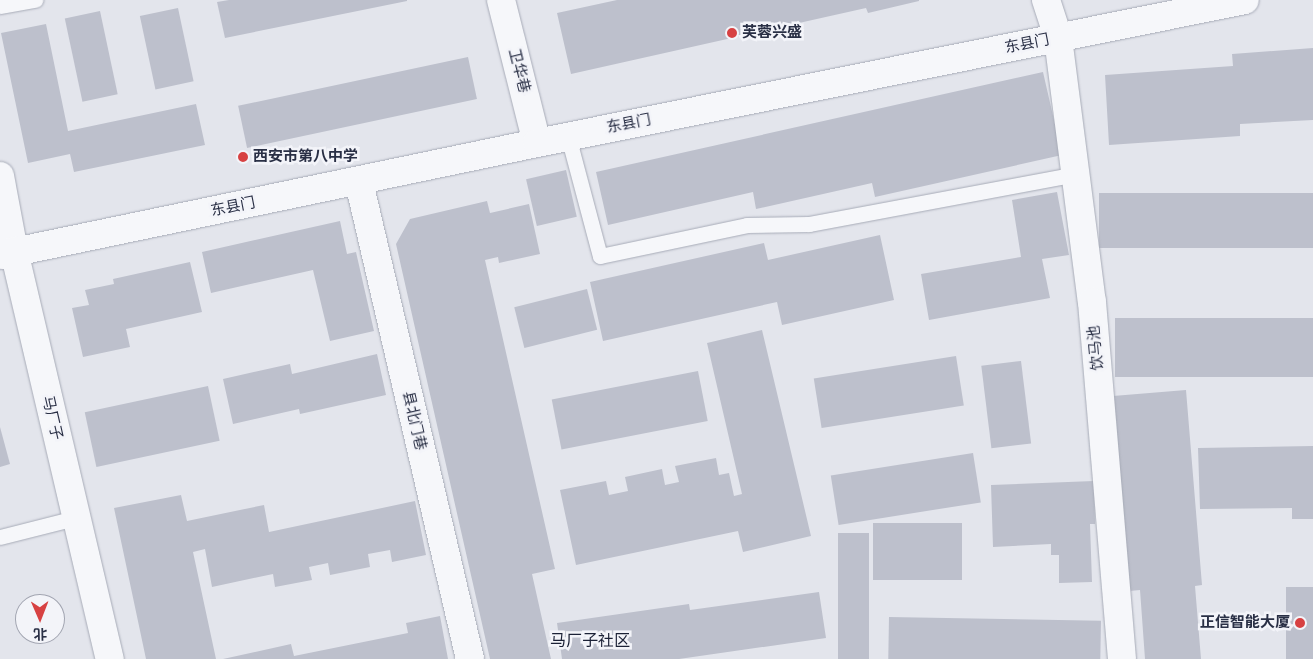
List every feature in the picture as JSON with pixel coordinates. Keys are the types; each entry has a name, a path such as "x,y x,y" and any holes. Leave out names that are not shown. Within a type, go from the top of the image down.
{"street":[{"name":"卫华巷","path":"501,0 537,142"},
{"name":"饮马池","path":"1046,0 1058,38 1092,302 1122,659"},
{"name":"东县门","path":"7,253 359,182 537,142 1245,0"},
{"name":"马厂子","path":"0,176 7,253 110,659"},
{"name":"县北门巷","path":"359,182 470,659"}],"lane":[{"path":"0,6 35,0"},
{"path":"568,136 600,256 747,225 809,224 1076,174"},
{"path":"0,537 75,518"}],"building":[{"path":"229,0 407,1 225,38 217,2"},
{"path":"617,0 919,1 868,13 866,8 571,74 557,13"},
{"path":"178,8 194,81 155,89 140,16"},
{"path":"100,11 118,94 82,102 65,18"},
{"path":"46,24 68,131 196,104 205,145 74,172 70,154 28,163 1,33"},
{"path":"1313,48 1313,120 1240,124 1240,136 1109,145 1105,75 1233,66 1232,54"},
{"path":"468,57 477,99 247,148 238,106"},
{"path":"1043,72 1062,155 875,197 872,183 756,209 753,192 608,225 596,172"},
{"path":"566,170 577,217 537,226 526,179"},
{"path":"1057,192 1069,255 1042,259 1050,298 929,320 921,274 1021,257 1012,200"},
{"path":"1099,193 1313,193 1313,248 1099,248"},
{"path":"487,201 490,213 529,204 540,254 499,263 498,257 485,260 555,569 532,574 551,659 490,659 396,244 410,219"},
{"path":"340,221 347,254 356,252 374,331 330,341 313,270 211,293 202,252"},
{"path":"880,235 894,300 782,325 777,302 603,341 590,282 764,243 768,260"},
{"path":"190,262 202,312 126,329 130,347 83,357 72,308 89,305 85,290 114,284 113,279"},
{"path":"587,289 597,330 524,348 514,307"},
{"path":"1115,318 1313,318 1313,377 1115,377"},
{"path":"762,330 811,536 743,552 738,531 576,565 560,490 606,481 609,495 628,491 625,477 662,469 665,485 679,482 675,466 716,458 719,475 729,473 734,496 742,494 707,343"},
{"path":"377,354 386,395 300,414 299,409 233,424 223,379 290,364 292,374"},
{"path":"956,356 964,405 822,428 814,379"},
{"path":"1021,361 1031,443 991,448 981,366"},
{"path":"698,371 708,421 561,449 552,399"},
{"path":"208,386 220,441 96,467 85,412"},
{"path":"1186,390 1202,585 1195,586 1201,659 1145,659 1140,590 1129,591 1113,396"},
{"path":"0,427 10,464 0,467"},
{"path":"1313,446 1313,519 1292,519 1292,508 1200,509 1198,448"},
{"path":"973,453 981,502 839,525 831,476"},
{"path":"1094,481 1095,524 1090,524 1092,582 1059,583 1059,555 1051,555 1051,544 993,547 991,485"},
{"path":"181,495 187,521 264,505 269,532 415,501 426,555 392,562 390,550 368,554 370,567 330,575 328,563 309,567 312,580 275,587 273,574 212,587 205,549 193,552 216,659 146,659 114,508"},
{"path":"873,523 962,523 962,580 873,580"},
{"path":"838,533 869,533 869,659 838,659"},
{"name":"正信智能大厦","path":"1286,587 1313,587 1313,659 1286,659"},
{"path":"819,592 826,638 679,659 562,659 557,623 689,604 690,610"},
{"path":"440,616 448,659 223,659 291,644 294,656 408,633 406,623"},
{"path":"889,617 1101,621 1100,659 888,659"}],"place":[{"name":"芙蓉兴盛","path":"732,33"},
{"name":"西安市第八中学","path":"243,157"},
{"name":"正信智能大厦","path":"1300,623"}],"district":[{"name":"马厂子社区","path":"590,641"}]}
